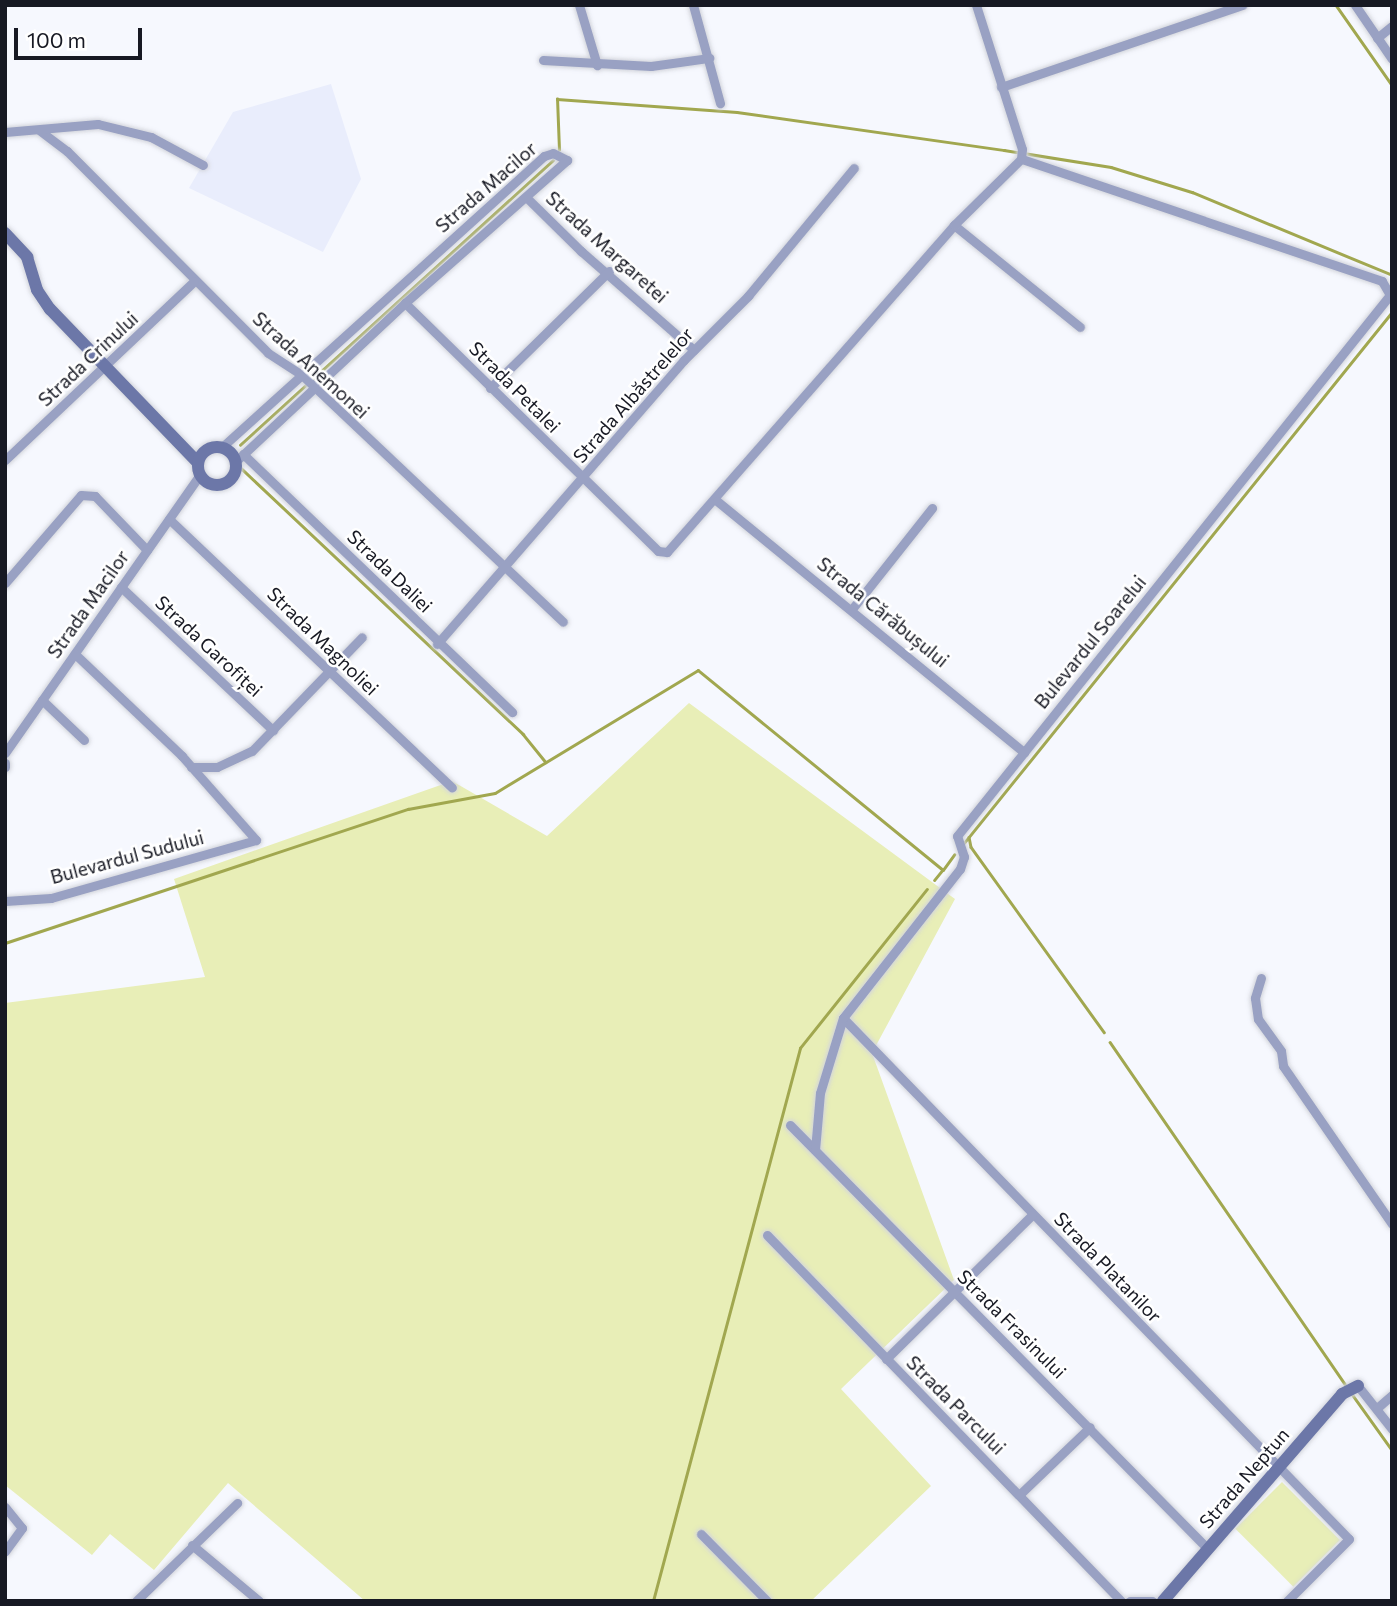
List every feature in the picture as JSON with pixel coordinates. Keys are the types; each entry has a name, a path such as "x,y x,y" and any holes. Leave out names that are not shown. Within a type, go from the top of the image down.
{"street":[{"path":"579,5 597,65"},
{"path":"693,5 720,103"},
{"path":"717,501 954,225 1021,159 1022,149 976,5"},
{"path":"1001,87 1242,5"},
{"path":"1355,5 1392,60"},
{"path":"1377,38 1392,26"},
{"path":"543,60 651,66 709,58"},
{"path":"5,132 98,124 131,130 203,165"},
{"name":"Strada Anemonei","path":"38,130 67,151 194,281 268,352 308,382 504,570 563,622"},
{"name":"Strada Macilor","path":"222,447 308,382 405,303 567,160 553,153 544,156 308,382 239,458"},
{"path":"1021,159 1382,281 1390,295"},
{"name":"Strada Albăstrelelor","path":"437,644 584,480 694,349 748,296 854,168"},
{"name":"Strada Margaretei","path":"527,198 581,251 608,271 694,349"},
{"path":"954,225 1080,327"},
{"path":"5,233 27,257 41,298 197,462 199,476 220,486 233,477 239,458 222,447 202,453 197,462"},
{"path":"490,388 608,271"},
{"name":"Strada Crinului","path":"5,460 194,281"},
{"name":"Bulevardul Soarelui","path":"843,1018 949,886 964,857 957,836 1390,295"},
{"name":"Strada Petalei","path":"405,303 584,480 662,552 675,545 717,501"},
{"name":"Strada Daliei","path":"239,458 512,712"},
{"name":"Strada Macilor","path":"5,753 199,476"},
{"path":"5,583 81,495 88,494 147,550"},
{"name":"Strada Cărăbușului","path":"717,501 1024,752"},
{"path":"852,609 932,508"},
{"name":"Strada Magnoliei","path":"169,519 452,788"},
{"name":"Strada Garofiței","path":"121,587 273,730"},
{"path":"75,654 191,767 233,762 273,730 362,637"},
{"path":"42,700 84,740"},
{"name":"Bulevardul Sudului","path":"5,901 51,898 256,840 191,767"},
{"path":"1261,978 1255,998 1258,1019 1282,1051 1283,1066 1392,1224"},
{"path":"816,1150 820,1093 843,1018"},
{"name":"Strada Platanilor","path":"843,1018 1349,1539 1287,1601"},
{"name":"Strada Frasinului","path":"790,1125 1208,1549"},
{"path":"886,1359 1032,1215"},
{"name":"Strada Parcului","path":"766,1235 1121,1601"},
{"path":"1358,1386 1392,1429"},
{"name":"Strada Neptun","path":"1163,1601 1342,1394 1358,1386"},
{"path":"1377,1408 1392,1395"},
{"path":"1019,1494 1090,1427"},
{"path":"136,1601 237,1503"},
{"path":"5,1507 22,1528 5,1550"},
{"path":"701,1534 767,1601"},
{"path":"192,1545 259,1601"},
{"path":"1130,1601 1152,1601"}],"shaded area":[{"path":"331,84 361,179 323,252 189,188 233,112"}],"green space":[{"path":"689,703 955,899 872,1053 954,1280 841,1389 931,1486 811,1601 365,1601 228,1483 154,1570 110,1534 92,1555 5,1485 5,1003 205,977 174,879 452,781 547,836"},
{"path":"1282,1482 1340,1540 1293,1587 1235,1529"}],"waterway":[{"path":"1336,5 1392,85"},
{"path":"559,150 557,99 737,112 1004,150 1111,167 1192,192 1392,275"},
{"path":"240,445 553,160"},
{"path":"964,843 1392,312"},
{"path":"241,468 523,734 546,762"},
{"path":"5,943 408,809 495,793 698,670 943,870 935,880"},
{"path":"969,837 971,847 1104,1032"},
{"path":"943,870 954,855"},
{"path":"653,1601 800,1048 927,889"},
{"path":"1110,1042 1345,1384"},
{"path":"1352,1394 1392,1450"}]}
